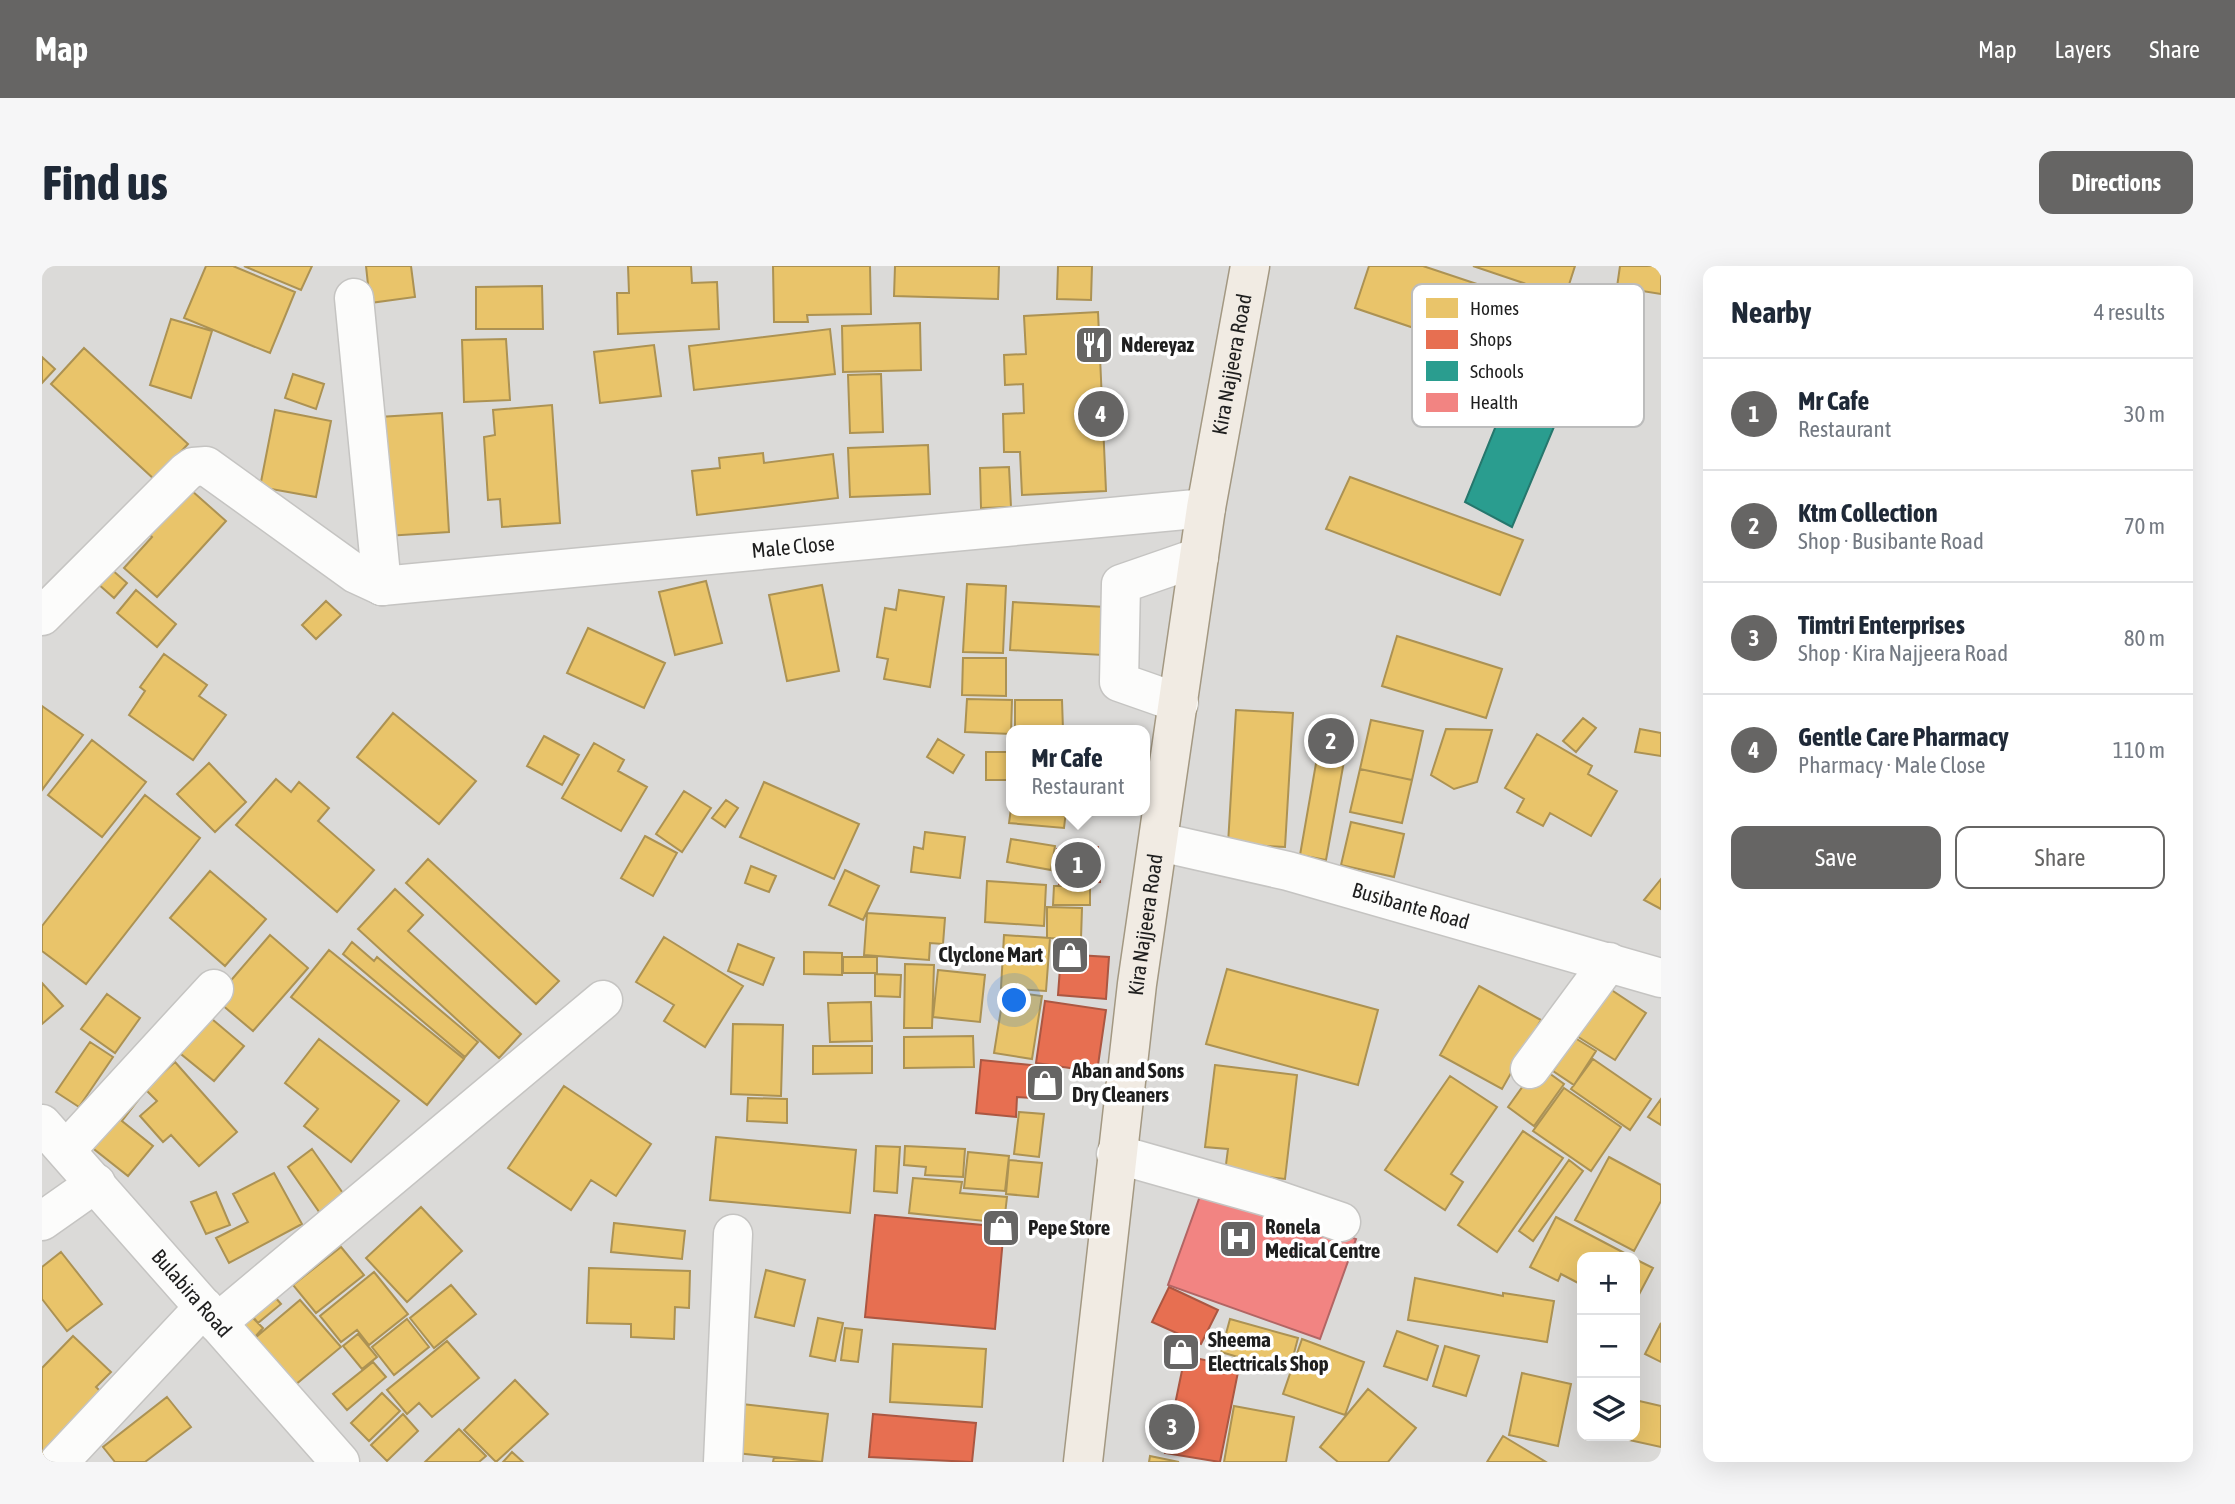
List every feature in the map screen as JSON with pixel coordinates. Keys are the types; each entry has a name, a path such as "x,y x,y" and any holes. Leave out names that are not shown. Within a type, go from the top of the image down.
{"main road":[{"name":"Kira Najjeera Road","path":"1083,1462 1116,1154 1199,557 1250,266"}],"street":[{"path":"354,298 382,586"},
{"path":"42,616 177,480 192,467 200,466 206,466 356,574 382,586"},
{"name":"Male Close","path":"382,586 1206,508"},
{"path":"1179,703 1119,682 1121,584 1199,557"},
{"name":"Busibante Road","path":"1160,842 1288,871 1661,978"},
{"path":"1530,1069 1609,962"},
{"path":"54,1137 214,989"},
{"path":"59,1462 210,1315 603,1000"},
{"name":"Bulabira Road","path":"54,1137 340,1462"},
{"path":"1116,1154 1268,1197 1341,1222"},
{"path":"42,1221 96,1183"},
{"path":"723,1462 733,1234"}],"shaded area":[{"path":"42,266 1661,266 1661,1462 42,1462"}],"building: Homes":[{"path":"206,266 233,266 295,292 270,353 184,318"},
{"path":"244,266 312,266 301,290"},
{"path":"366,266 411,266 415,297 370,303"},
{"path":"628,266 691,266 692,283 717,282 719,329 618,334 617,293 629,293"},
{"path":"773,266 870,266 871,314 807,315 808,322 774,322"},
{"path":"895,266 999,266 998,299 894,296"},
{"path":"1058,266 1092,266 1091,300 1057,299"},
{"path":"1369,266 1423,266 1477,284 1412,284 1412,327 1355,308"},
{"path":"1473,266 1575,266 1569,284 1526,284"},
{"path":"1620,266 1661,266 1661,294 1644,291 1644,284 1617,284"},
{"path":"542,286 543,329 476,329 476,287"},
{"path":"1098,312 1106,491 1022,495 1020,452 1004,452 1003,414 1024,413 1023,384 1005,385 1004,355 1026,354 1024,316"},
{"path":"171,319 212,331 191,398 150,385"},
{"path":"920,323 921,370 843,372 842,326"},
{"path":"830,329 835,374 694,390 689,346"},
{"path":"506,339 510,400 464,402 462,340"},
{"path":"654,345 661,396 600,403 594,352"},
{"path":"84,348 188,444 155,480 51,384"},
{"path":"42,357 55,369 42,383"},
{"path":"293,374 324,384 316,409 285,398"},
{"path":"881,374 883,432 850,433 848,375"},
{"path":"552,405 560,523 502,527 500,499 488,500 484,437 495,435 493,410"},
{"path":"275,410 331,421 316,497 260,487"},
{"path":"442,413 449,532 386,536 379,417"},
{"path":"928,445 930,494 850,497 848,448"},
{"path":"763,453 764,463 833,454 838,498 697,515 692,471 720,468 719,458"},
{"path":"1009,467 1011,507 981,508 980,468"},
{"path":"1350,477 1523,540 1500,595 1326,529"},
{"path":"183,483 226,521 157,597 124,568 152,537 142,527"},
{"path":"102,561 127,583 114,598 89,576"},
{"path":"706,581 722,643 675,655 659,592"},
{"path":"967,584 1006,586 1003,653 963,652"},
{"path":"822,585 839,671 787,681 769,595"},
{"path":"136,590 176,624 157,647 117,613"},
{"path":"899,590 944,597 930,687 884,679 888,659 877,657 885,608 896,610"},
{"path":"326,601 341,615 316,639 302,625"},
{"path":"1013,602 1106,607 1103,655 1010,650"},
{"path":"588,628 665,663 644,708 567,673"},
{"path":"1397,636 1502,669 1486,718 1382,686"},
{"path":"164,654 207,685 199,696 226,715 193,760 129,715 145,691 140,687"},
{"path":"963,658 1006,658 1006,696 962,695"},
{"path":"967,699 1012,700 1011,725 1006,725 1006,734 965,732"},
{"path":"1015,700 1062,700 1063,725 1015,725"},
{"path":"42,706 83,735 42,790"},
{"path":"1236,710 1293,713 1285,847 1228,844"},
{"path":"393,713 476,781 439,824 357,757"},
{"path":"1583,718 1596,728 1576,752 1563,741"},
{"path":"1371,720 1423,731 1412,780 1360,769"},
{"path":"1322,729 1349,734 1326,860 1300,855"},
{"path":"1446,729 1492,730 1477,782 1454,789 1431,775"},
{"path":"1640,729 1661,733 1661,756 1635,752"},
{"path":"1537,734 1592,766 1588,774 1617,791 1591,836 1550,813 1543,826 1517,812 1524,799 1505,788"},
{"path":"544,736 579,755 562,785 527,766"},
{"path":"938,739 964,755 953,773 927,757"},
{"path":"92,740 146,782 102,837 48,795"},
{"path":"594,743 624,760 618,771 647,787 621,831 562,798"},
{"path":"986,752 1006,752 1006,780 986,780"},
{"path":"209,763 246,802 215,832 177,794"},
{"path":"1360,769 1412,780 1402,823 1350,812"},
{"path":"276,779 291,792 299,782 329,808 318,821 374,870 337,912 236,825"},
{"path":"764,782 859,824 834,879 740,837"},
{"path":"684,791 711,808 682,852 656,834"},
{"path":"145,795 200,838 86,984 42,951 42,926"},
{"path":"726,800 738,808 725,827 712,818"},
{"path":"1010,816 1065,816 1064,828 1009,823"},
{"path":"1351,822 1404,834 1394,877 1341,865"},
{"path":"925,832 965,837 960,878 911,872 914,847 923,849"},
{"path":"645,836 677,853 653,896 621,878"},
{"path":"1011,839 1055,846 1051,870 1007,862"},
{"path":"428,859 559,981 536,1004 406,883"},
{"path":"751,866 776,876 769,892 745,883"},
{"path":"845,870 879,886 863,920 829,905"},
{"path":"210,871 266,919 225,966 170,918"},
{"path":"1661,879 1661,909 1644,900"},
{"path":"987,881 1046,885 1044,926 985,922"},
{"path":"1054,886 1090,886 1090,905 1053,905"},
{"path":"395,889 423,915 408,931 521,1034 499,1058 358,929"},
{"path":"1047,907 1082,908 1081,939 1047,938"},
{"path":"867,913 945,918 943,944 930,943 929,960 864,955"},
{"path":"270,935 308,968 253,1031 215,999"},
{"path":"1004,935 1050,938 1046,991 1001,988"},
{"path":"664,937 743,986 705,1047 664,1021 674,1005 636,982"},
{"path":"352,942 374,961 377,957 478,1042 465,1057 343,954"},
{"path":"738,944 774,958 763,985 728,971"},
{"path":"329,950 464,1059 427,1105 291,997"},
{"path":"804,952 842,953 842,975 804,974"},
{"path":"843,957 877,957 877,973 843,973"},
{"path":"905,964 934,965 932,1028 904,1028"},
{"path":"1227,969 1378,1010 1358,1085 1206,1044"},
{"path":"938,970 985,975 980,1022 933,1017"},
{"path":"875,974 901,975 900,997 875,996"},
{"path":"42,983 63,1006 42,1024"},
{"path":"1604,985 1646,1013 1615,1060 1572,1033"},
{"path":"1479,986 1541,1020 1502,1089 1440,1055"},
{"path":"1004,991 1042,996 1032,1059 994,1053"},
{"path":"107,994 140,1018 115,1053 81,1029"},
{"path":"871,1002 872,1041 830,1042 828,1003"},
{"path":"206,1014 244,1046 214,1081 176,1050"},
{"path":"733,1024 783,1025 781,1096 731,1094"},
{"path":"973,1036 974,1067 904,1068 904,1037"},
{"path":"1575,1038 1596,1051 1574,1085 1553,1071"},
{"path":"319,1039 399,1101 351,1162 304,1126 318,1109 285,1083"},
{"path":"90,1042 113,1057 79,1107 56,1092"},
{"path":"813,1046 872,1046 872,1073 813,1074"},
{"path":"1593,1059 1651,1099 1630,1130 1571,1089"},
{"path":"175,1062 237,1132 199,1166 171,1135 163,1142 140,1116 157,1101 145,1089"},
{"path":"1215,1065 1297,1075 1285,1179 1225,1172 1228,1149 1205,1147"},
{"path":"1538,1065 1564,1084 1534,1126 1508,1107"},
{"path":"1450,1076 1497,1107 1451,1174 1463,1182 1445,1210 1385,1170"},
{"path":"564,1086 651,1144 616,1196 591,1180 571,1210 508,1168"},
{"path":"1564,1088 1621,1127 1591,1171 1533,1131"},
{"path":"127,1090 139,1099 122,1121 153,1146 128,1176 85,1142"},
{"path":"748,1098 787,1099 787,1123 747,1121"},
{"path":"1661,1099 1661,1125 1648,1117"},
{"path":"1019,1112 1044,1114 1039,1157 1014,1154"},
{"path":"1523,1131 1563,1158 1497,1252 1458,1225"},
{"path":"716,1137 856,1150 850,1213 710,1200"},
{"path":"876,1146 900,1147 897,1193 874,1191"},
{"path":"905,1146 965,1149 963,1177 925,1175 926,1167 904,1165"},
{"path":"312,1149 347,1199 322,1216 288,1167"},
{"path":"968,1152 1009,1156 1005,1191 964,1188"},
{"path":"1609,1157 1661,1185 1661,1201 1634,1251 1575,1220"},
{"path":"1009,1160 1042,1163 1038,1197 1006,1194"},
{"path":"1569,1160 1583,1171 1533,1241 1519,1231"},
{"path":"274,1173 302,1224 229,1263 216,1238 248,1222 233,1194"},
{"path":"913,1178 962,1182 960,1193 1007,1197 1004,1223 909,1213"},
{"path":"216,1192 230,1225 206,1234 191,1202"},
{"path":"421,1207 462,1251 407,1302 366,1258"},
{"path":"1556,1217 1622,1252 1577,1252 1577,1282 1561,1274 1558,1281 1530,1267"},
{"path":"614,1223 685,1231 682,1259 611,1252"},
{"path":"341,1247 364,1275 316,1313 293,1285"},
{"path":"61,1252 102,1304 67,1331 42,1299 42,1267"},
{"path":"1640,1262 1653,1268 1640,1293"},
{"path":"589,1268 690,1271 689,1308 675,1307 674,1339 631,1337 631,1324 587,1323"},
{"path":"766,1270 805,1280 794,1326 755,1317"},
{"path":"374,1272 408,1314 369,1345 357,1330 341,1342 320,1316"},
{"path":"1415,1278 1503,1296 1503,1293 1554,1301 1547,1342 1408,1320"},
{"path":"451,1285 476,1314 434,1348 410,1318"},
{"path":"268,1289 281,1304 258,1323 245,1307"},
{"path":"300,1300 341,1347 295,1385 255,1338"},
{"path":"244,1309 263,1328 254,1338 234,1318"},
{"path":"818,1318 843,1323 835,1361 810,1356"},
{"path":"407,1319 429,1347 394,1375 372,1347"},
{"path":"1230,1319 1298,1338 1289,1372 1221,1352"},
{"path":"1661,1323 1661,1362 1645,1354"},
{"path":"845,1328 862,1330 858,1362 841,1360"},
{"path":"1397,1331 1438,1346 1427,1380 1384,1366"},
{"path":"358,1334 377,1357 362,1369 343,1346"},
{"path":"73,1336 111,1372 96,1387 103,1394 42,1457 42,1368"},
{"path":"1302,1339 1364,1362 1345,1415 1283,1394"},
{"path":"447,1341 479,1378 432,1417 419,1403 407,1414 387,1390"},
{"path":"893,1344 986,1349 982,1407 890,1402"},
{"path":"1445,1346 1479,1356 1466,1396 1433,1386"},
{"path":"373,1362 386,1377 347,1410 333,1394"},
{"path":"1522,1373 1571,1384 1558,1446 1509,1435"},
{"path":"515,1380 548,1414 496,1462 464,1430"},
{"path":"1368,1389 1416,1428 1388,1462 1338,1462 1320,1447"},
{"path":"382,1393 400,1411 369,1441 351,1423"},
{"path":"167,1397 191,1427 145,1462 115,1462 103,1447"},
{"path":"1640,1401 1661,1406 1661,1447 1634,1441 1640,1441"},
{"path":"733,1403 828,1414 822,1462 727,1452"},
{"path":"1234,1406 1294,1417 1286,1462 1224,1462"},
{"path":"403,1414 418,1431 387,1461 371,1445"},
{"path":"459,1429 486,1456 479,1462 425,1462"},
{"path":"1503,1436 1546,1462 1487,1462"},
{"path":"512,1452 523,1462 503,1462"},
{"path":"1150,1456 1179,1462 1149,1462"},
{"path":"774,1457 819,1462 773,1462"}],"building: Shops":[{"path":"1098,847 1100,882 1059,884 1057,849"},
{"path":"1061,954 1109,957 1106,999 1058,995"},
{"path":"1045,1001 1106,1010 1097,1072 1036,1063"},
{"path":"981,1060 1050,1067 1047,1099 1017,1097 1016,1117 976,1113"},
{"path":"875,1215 1004,1227 995,1329 865,1317"},
{"path":"1169,1287 1218,1310 1201,1344 1152,1322"},
{"path":"1185,1356 1239,1367 1220,1462 1165,1453"},
{"path":"873,1414 976,1423 972,1462 869,1457"}],"building: Schools":[{"path":"1495,427 1554,427 1512,527 1465,502"}],"building: Health":[{"path":"1204,1185 1356,1239 1320,1339 1168,1285"}],"place":[{"name":"Ndereyaz","path":"1094,345"},
{"name":"Gentle Care Pharmacy","path":"1101,414"},
{"name":"Ktm Collection","path":"1331,741"},
{"name":"Mr Cafe","path":"1078,865"},
{"name":"Clyclone Mart","path":"1070,955"},
{"name":"Aban and Sons Dry Cleaners","path":"1045,1083"},
{"name":"Pepe Store","path":"1001,1228"},
{"name":"Ronela Medical Centre","path":"1238,1239"},
{"name":"Sheema Electricals Shop","path":"1181,1352"},
{"name":"Timtri Enterprises","path":"1172,1427"}]}
